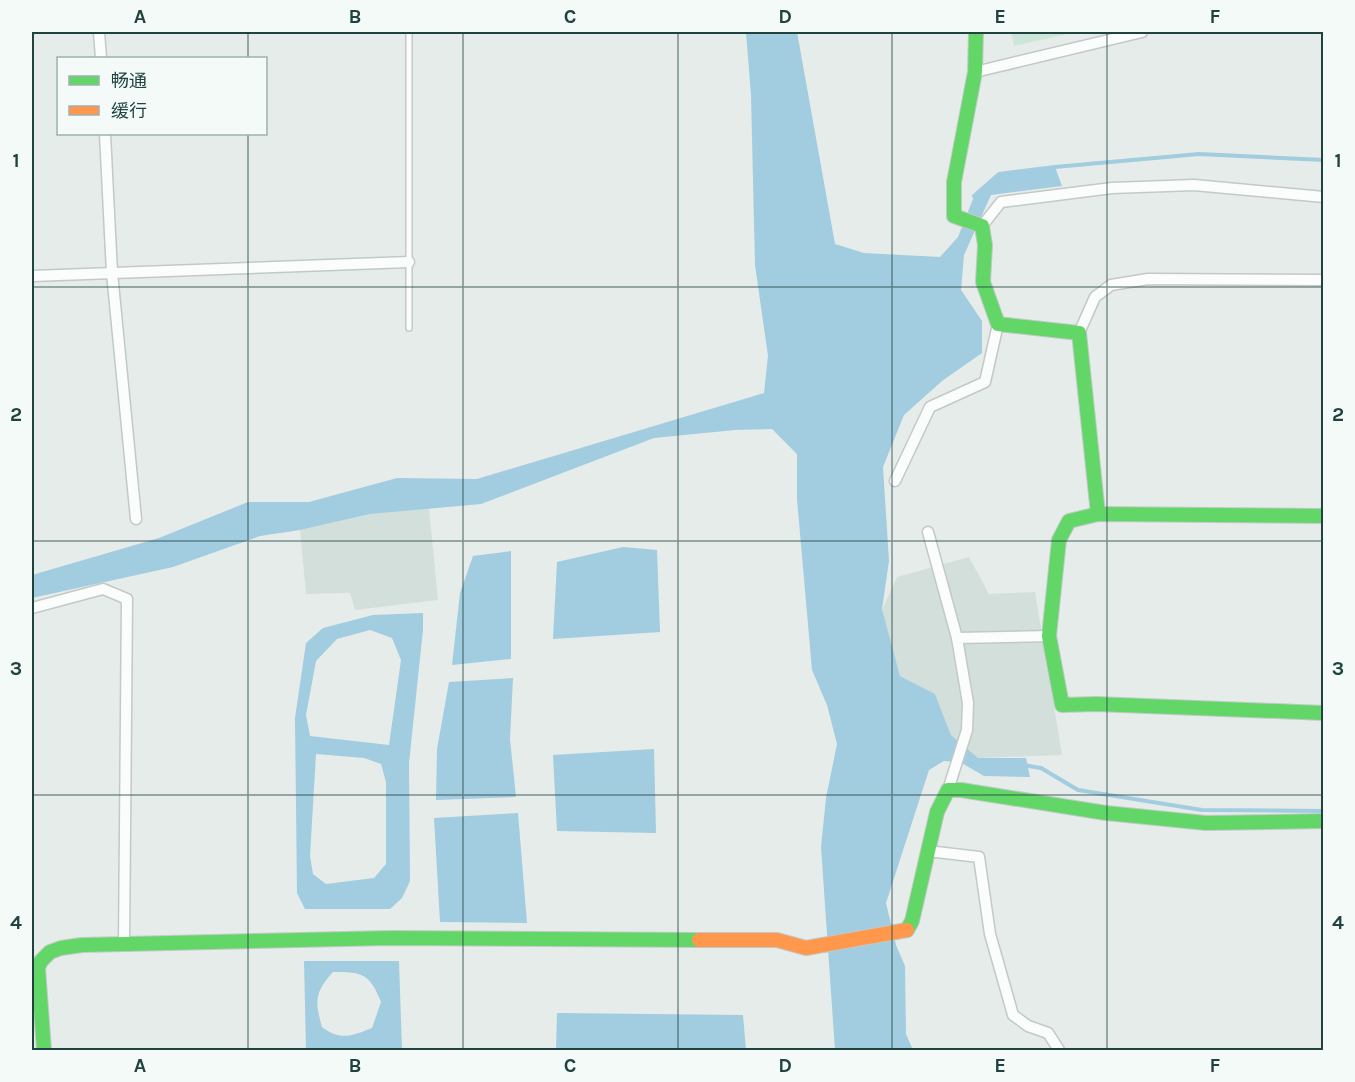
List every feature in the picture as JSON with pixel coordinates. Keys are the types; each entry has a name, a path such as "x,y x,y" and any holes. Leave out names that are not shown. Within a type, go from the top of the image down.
{"street":[{"path":"99,32 101,57"},
{"path":"976,32 975,72 954,182 954,216 982,226"},
{"path":"975,72 1142,32"},
{"path":"105,135 112,273 136,519"},
{"path":"895,481 930,407 985,382 998,324 983,282 985,245 982,226 1001,202 1112,188 1194,185 1323,197"},
{"path":"32,276 409,262"},
{"path":"1098,514 1079,333 1095,297 1111,285 1148,279 1323,280"},
{"path":"998,324 1079,333"},
{"path":"1323,516 1098,514 1069,520 1059,540 1049,636 1062,705 1096,704 1323,712"},
{"path":"44,1050 39,968 42,957 55,949 82,945 390,938 777,940 806,948 906,931 912,921 937,812 948,790 967,730 968,703 957,638 928,532"},
{"path":"32,608 103,589 126,599 124,944"},
{"path":"957,638 1049,636"},
{"path":"948,790 961,790 1106,813 1206,824 1323,821"},
{"path":"928,851 979,857 990,934 1013,1015 1028,1026 1048,1033 1059,1050"}],"lane":[{"path":"409,32 409,328"}],"shaded area":[{"path":"429,508 438,600 355,610 350,593 306,594 300,530 370,514"},
{"path":"969,557 989,594 1035,592 1062,755 978,758 951,735 935,694 900,676 882,610 897,577"}],"green space":[{"path":"1011,32 1076,32 1014,46"}],"water":[{"path":"746,32 797,32 835,244 864,253 940,257 958,237 975,194 999,174 1055,167 1062,186 991,195 964,255 961,290 982,321 982,353 942,381 904,415 883,467 889,561 882,609 900,676 935,694 951,735 978,758 1026,758 1030,777 984,776 960,762 944,761 929,770 886,903 896,945 905,966 906,1034 913,1050 835,1050 821,847 826,798 837,744 827,705 812,670 797,499 797,454 772,429 735,430 654,438 481,504 370,514 300,530 260,536 173,567 32,598 32,575 159,538 248,502 309,502 397,478 477,479 764,393 768,356 755,265 751,95"},
{"path":"623,547 657,550 660,632 553,639 557,562"},
{"path":"511,551 511,659 452,665 460,593 473,556"},
{"path":"423,613 409,763 410,881 402,898 390,909 305,909 297,893 295,718 306,643 323,628 373,615","holes":["370,630 392,638 401,660 389,745 310,736 306,715 316,661 337,639","316,754 364,758 381,764 386,782 386,864 374,878 326,884 313,874 310,856"]},
{"path":"513,678 510,739 516,797 436,800 437,749 449,682"},
{"path":"654,749 656,833 557,831 553,755"},
{"path":"518,813 527,923 440,922 434,818"},
{"path":"304,961 399,961 402,1050 306,1050","holes":["333,972 358,974 369,980 381,1002 372,1028 340,1036 322,1027 317,1004 319,992"]},
{"path":"557,1013 743,1015 746,1050 556,1050"}],"waterway":[{"path":"974,196 999,174 1055,167 1199,154 1324,160"},
{"path":"1023,765 1041,768 1078,790 1202,810 1324,811"}],"traffic: fast":[{"path":"976,32 975,72 954,182 954,216 982,226 985,245 983,282 998,324 1079,333 1098,514"},
{"path":"1324,516 1098,514 1069,521 1059,540 1049,636 1062,705 1096,704 1324,713"},
{"path":"907,930 912,921 937,812 948,790 961,790 1106,813 1206,823 1324,821"},
{"path":"44,1050 38,968 50,952 61,948 82,945 390,938 699,940"}],"traffic: slow":[{"path":"699,940 777,940 806,948 907,930"}]}
